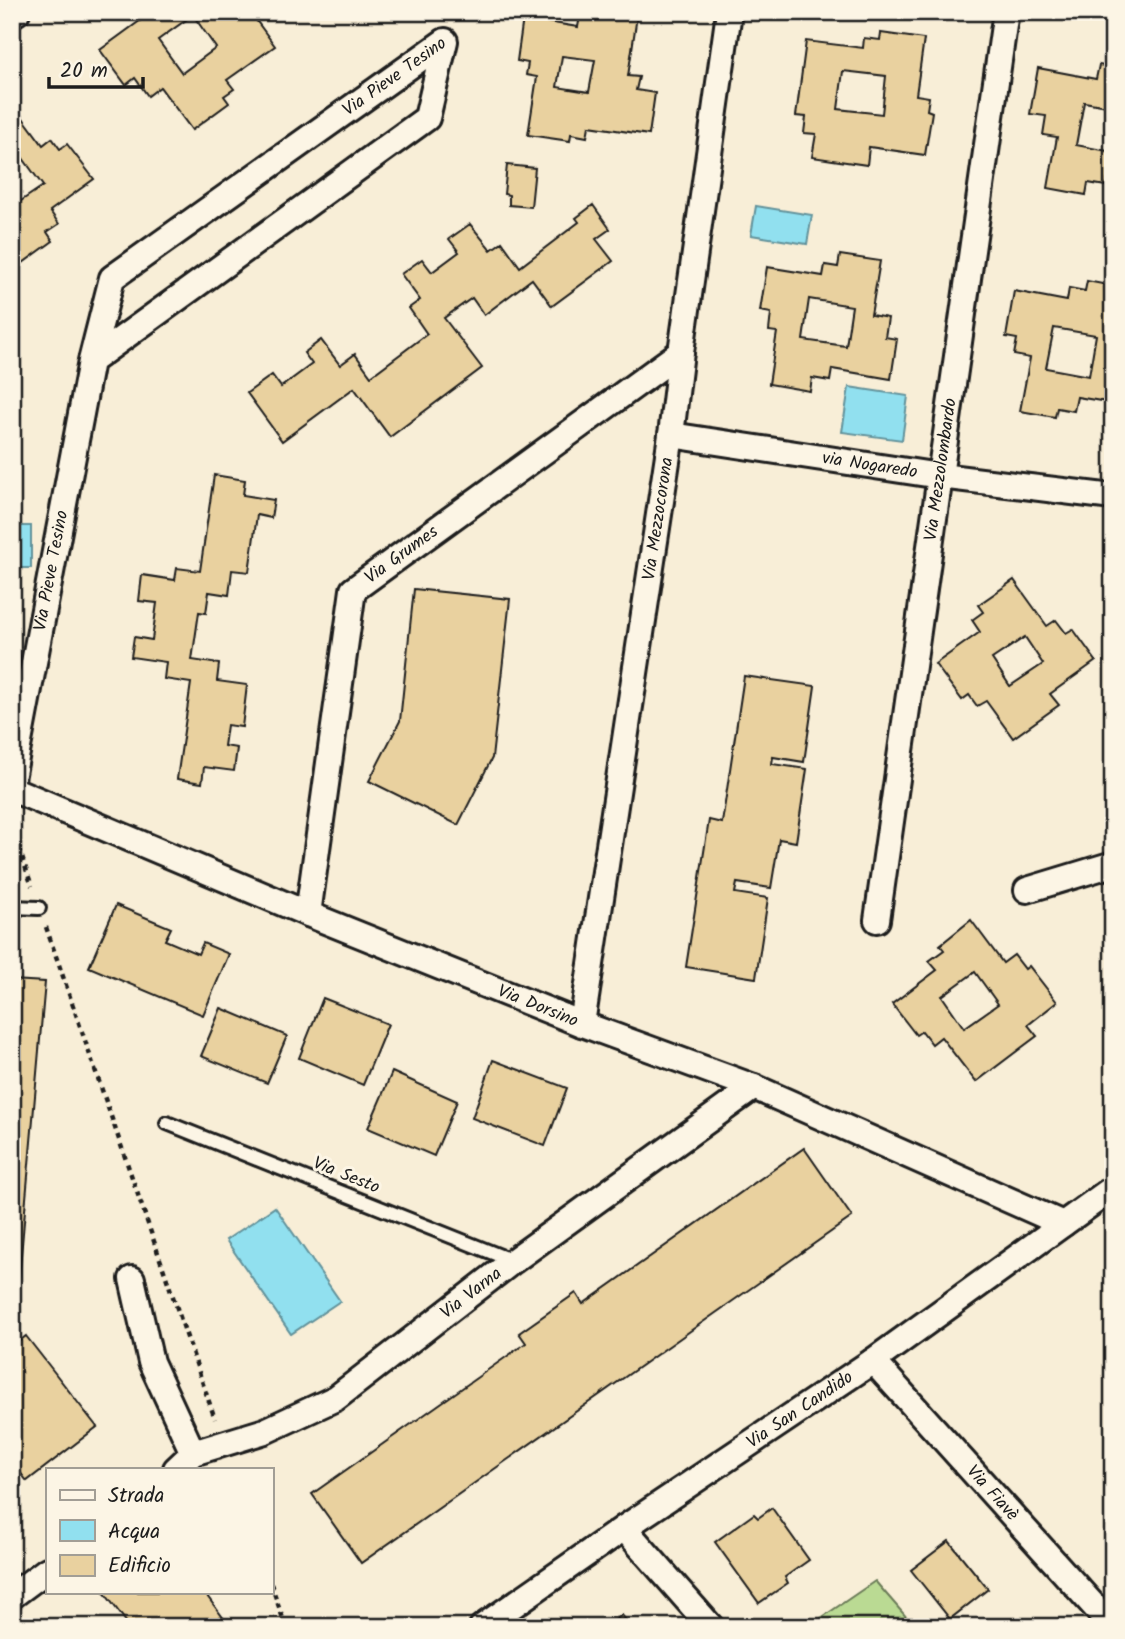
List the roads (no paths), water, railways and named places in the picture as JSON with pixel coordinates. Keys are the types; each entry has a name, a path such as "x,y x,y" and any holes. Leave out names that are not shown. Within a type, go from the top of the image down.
{"street":[{"name":"Via Mezzocorona","path":"582,1024 671,435 729,12"},
{"name":"Via Mezzolombardo","path":"877,920 1005,18"},
{"name":"Via Pieve Tesino","path":"12,779 91,361 112,278 445,40 428,118 91,361"},
{"name":"Via Grumes","path":"308,914 353,590 681,352"},
{"name":"via Nogaredo","path":"671,435 940,476 1113,497"},
{"name":"Via Dorsino","path":"12,789 308,914 582,1024 754,1087 1063,1224"},
{"path":"1027,890 1113,864"},
{"name":"Via Varna","path":"184,1461 223,1443 265,1431 336,1398 513,1261 754,1087"},
{"name":"Via San Candido","path":"482,1627 873,1361 1113,1188"},
{"path":"132,1279 151,1362 184,1461"},
{"name":"Via Fiavè","path":"873,1361 1113,1627"},
{"path":"624,1528 711,1627"},
{"path":"12,1596 46,1571"}],"lane":[{"path":"12,907 39,908"},
{"name":"Via Sesto","path":"167,1124 513,1261"}],"water":[{"path":"756,206 812,215 807,244 751,235"},
{"path":"849,387 908,396 902,440 842,432"},
{"path":"12,526 31,526 31,568 12,568"},
{"path":"275,1207 340,1301 291,1334 226,1240"}]}
